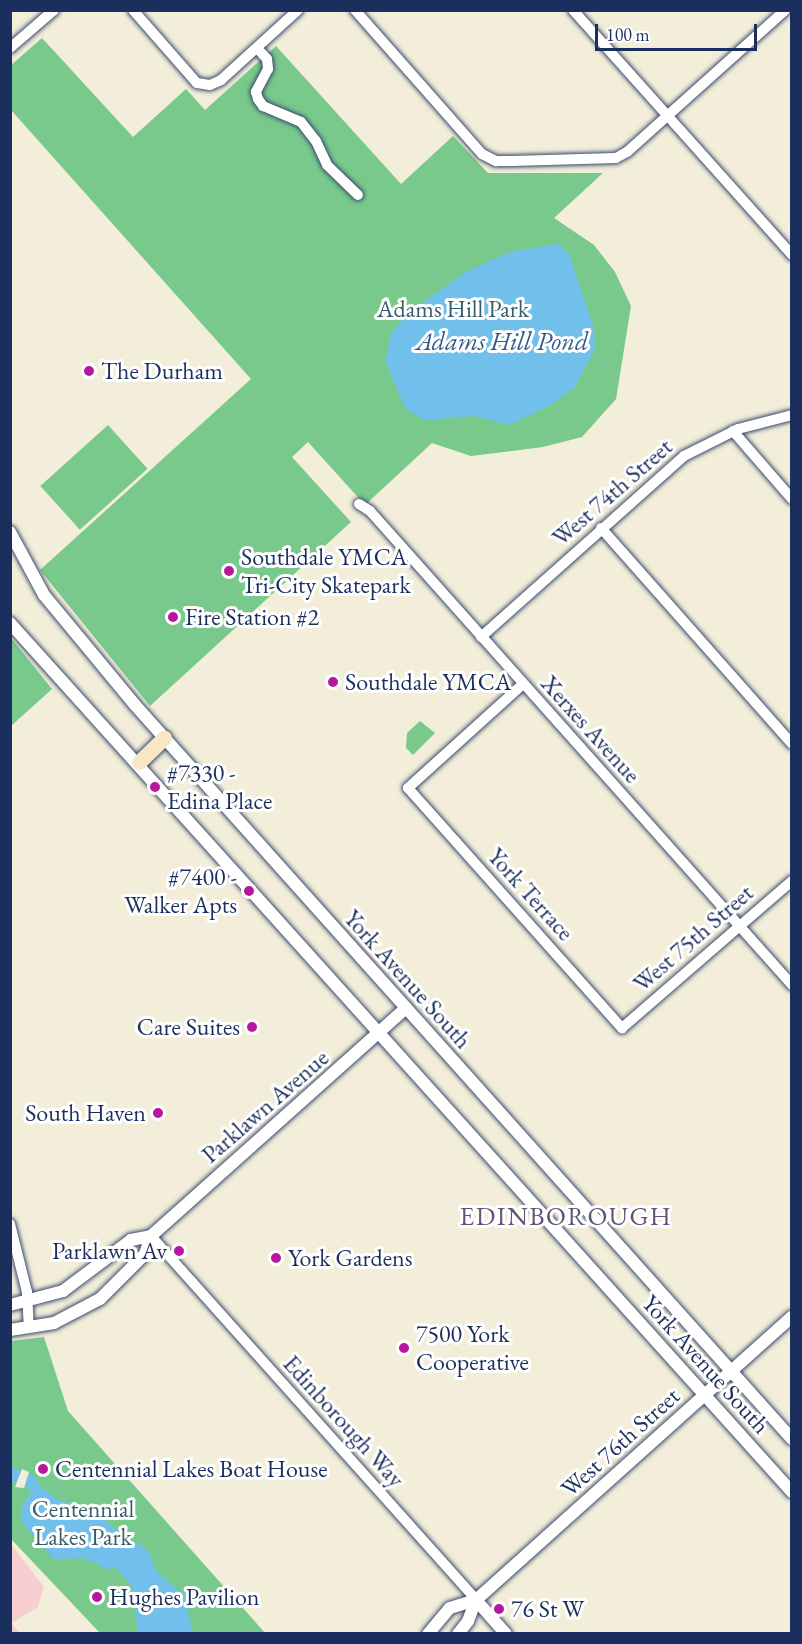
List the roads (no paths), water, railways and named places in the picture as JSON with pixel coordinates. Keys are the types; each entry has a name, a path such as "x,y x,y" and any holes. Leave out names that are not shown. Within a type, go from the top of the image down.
{"main road":[{"path":"139,762 164,738"}],"street":[{"path":"10,48 54,10"},
{"path":"133,10 197,83 210,85 298,10"},
{"path":"355,10 482,154 496,161 616,158 668,116 785,10"},
{"path":"573,10 792,255"},
{"path":"256,48 267,60 268,69 256,92 258,99 263,106 301,122 316,141 327,165 357,195"},
{"name":"West 74th Street","path":"480,638 684,456 733,431 792,415"},
{"path":"733,431 792,498"},
{"name":"Xerxes Avenue","path":"359,504 365,505 480,638 792,985"},
{"path":"601,528 792,744"},
{"name":"York Avenue South","path":"11,534 25,564 60,615 164,738 792,1439"},
{"name":"York Avenue South","path":"10,623 30,640 792,1492"},
{"name":"York Terrace","path":"523,684 408,788 622,1028"},
{"name":"West 75th Street","path":"622,1028 792,880"},
{"name":"Parklawn Avenue","path":"10,1330 29,1328 70,1316 100,1299 145,1254 151,1236 406,1008"},
{"path":"10,1224 27,1303 29,1328"},
{"name":"Parklawn Avenue","path":"10,1305 27,1303 70,1287 131,1240 151,1236"},
{"name":"Edinborough Way","path":"151,1236 506,1634"},
{"name":"West 76th Street","path":"428,1634 450,1608 476,1600 792,1316"},
{"name":"West 76th Street","path":"458,1634 468,1621 476,1600"}],"water":[{"name":"Adams Hill Pond","path":"559,244 569,254 594,329 595,349 575,387 551,405 509,425 475,416 424,420 405,408 385,360 391,334 408,313 464,273 493,259 514,251"},
{"path":"10,1467 35,1476 40,1487 61,1501 94,1510 117,1531 148,1550 157,1572 184,1595 193,1633 138,1633 132,1586 117,1569 113,1566 110,1570 83,1558 54,1559 22,1523 21,1509 31,1491 23,1484 11,1482"}],"place":[{"name":"The Durham","path":"89,371"},
{"name":"Southdale YMCA Tri-City Skatepark","path":"229,571"},
{"name":"Fire Station #2","path":"173,617"},
{"name":"Southdale YMCA","path":"333,682"},
{"name":"#7330 - Edina Place","path":"155,787"},
{"name":"#7400 - Walker Apts","path":"249,891"},
{"name":"Care Suites","path":"252,1027"},
{"name":"South Haven","path":"158,1113"},
{"name":"Parklawn Av","path":"179,1251"},
{"name":"York Gardens","path":"276,1258"},
{"name":"7500 York Cooperative","path":"404,1348"},
{"name":"Centennial Lakes Boat House","path":"43,1469"},
{"name":"Hughes Pavilion","path":"97,1597"},
{"name":"76 St W","path":"499,1609"}],"district":[{"name":"EDINBOROUGH","path":"566,1217"}],"park label":[{"name":"Adams Hill Park","path":"453,309"},
{"name":"Centennial Lakes Park","path":"83,1523"}]}
